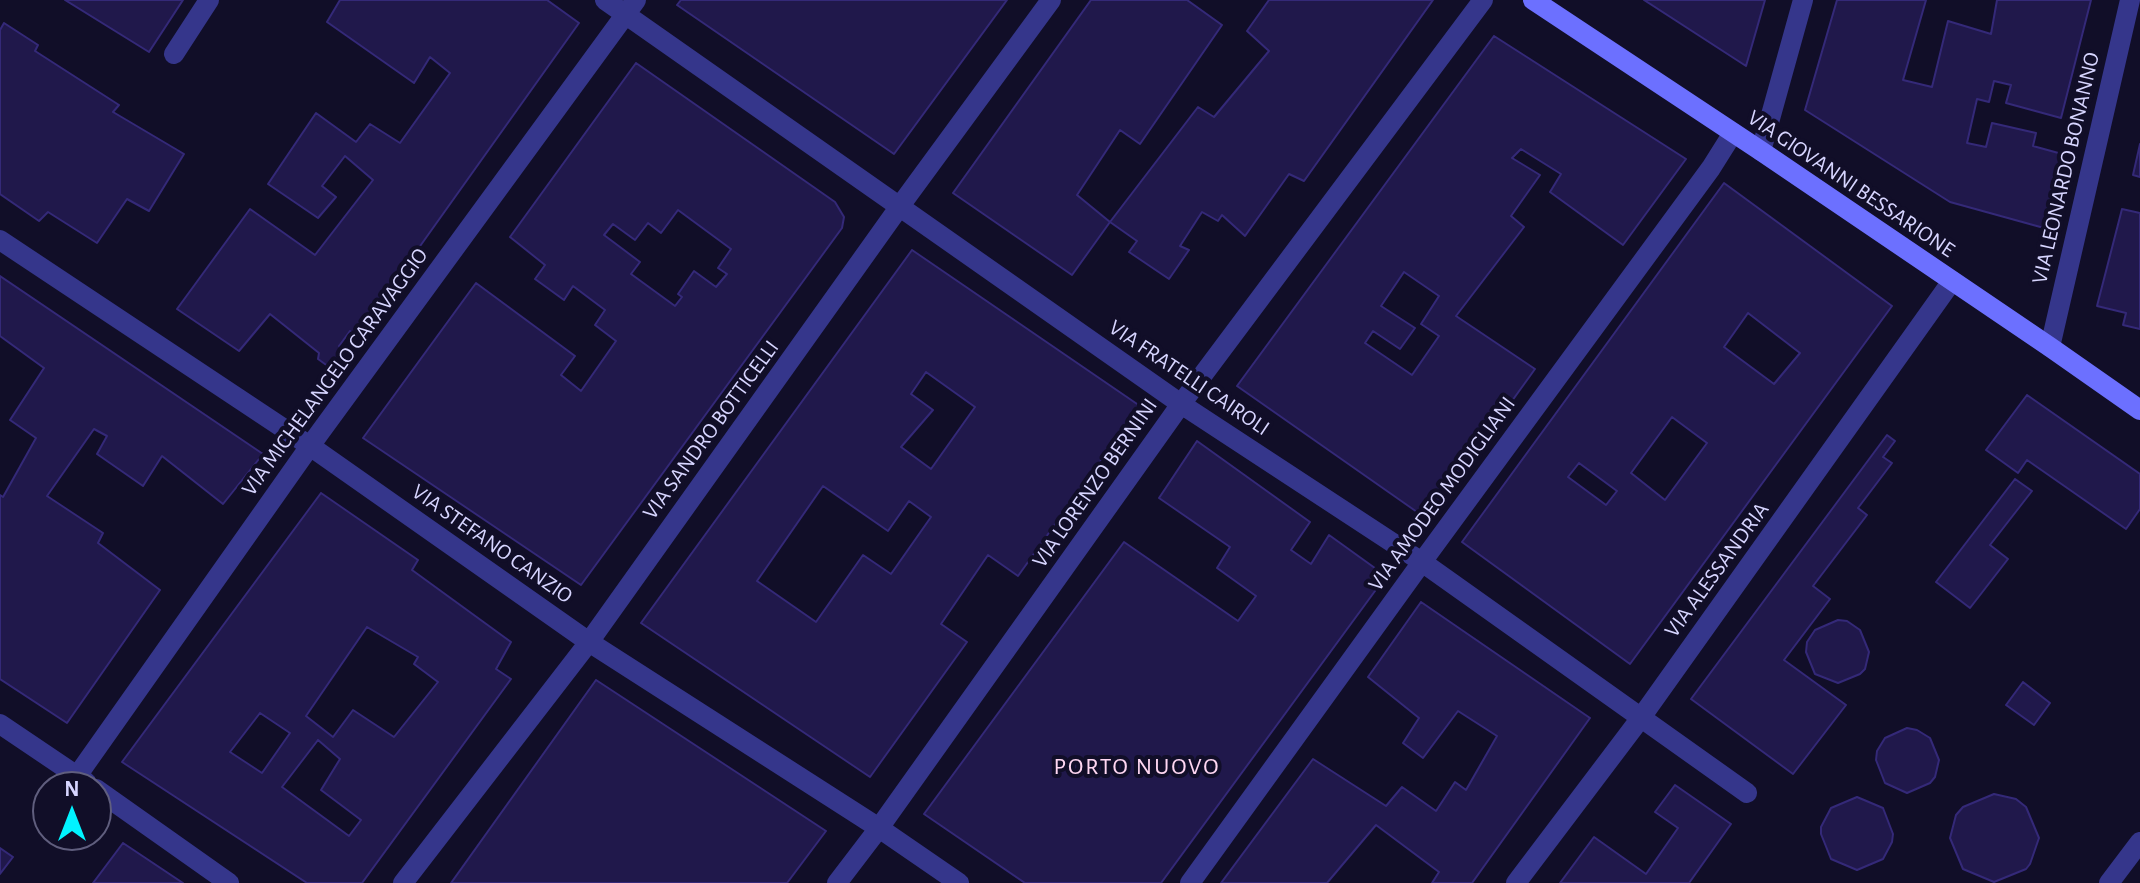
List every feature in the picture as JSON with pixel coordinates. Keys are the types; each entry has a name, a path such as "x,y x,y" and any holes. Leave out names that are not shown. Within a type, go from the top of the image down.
{"street":[{"path":"174,54 209,0"},
{"name":"VIA FRATELLI CAIROLI","path":"605,0 630,7 900,206 1181,404 1422,562 1747,793"},
{"name":"VIA SANDRO BOTTICELLI","path":"403,883 589,642 1051,0"},
{"name":"VIA LORENZO BERNINI","path":"837,883 1181,404 1483,0"},
{"path":"1761,151 1803,0"},
{"name":"VIA LEONARDO BONANNO","path":"2050,347 2130,0"},
{"name":"VIA GIOVANNI BESSARIONE","path":"1536,1 2140,410"},
{"name":"VIA MICHELANGELO CARAVAGGIO","path":"98,771 310,446 630,7"},
{"name":"VIA AMODEO MODIGLIANI","path":"1190,883 1702,180 1733,133"},
{"name":"VIA STEFANO CANZIO","path":"0,240 310,446 589,642 879,828 959,883"},
{"name":"VIA ALESSANDRIA","path":"1516,883 1640,719 1952,281"},
{"path":"0,724 70,771"},
{"path":"112,800 229,883"},
{"path":"2109,883 2140,842"}],"building":[{"path":"65,0 183,0 149,52"},
{"path":"340,0 547,0 579,23 356,336 350,331 339,346 342,351 329,367 318,359 319,353 270,314 239,351 177,309 250,209 315,255 373,180 345,156 322,186 336,197 318,218 268,184 316,113 356,142 370,124 400,143 450,73 430,57 414,83 327,22"},
{"path":"681,0 1007,0 894,154 677,5"},
{"path":"1091,0 1187,0 1222,25 1140,144 1120,130 1077,195 1110,222 1072,275 953,193"},
{"path":"1269,0 1433,0 1304,181 1289,174 1245,236 1222,215 1218,221 1202,212 1180,246 1189,250 1169,279 1129,252 1137,241 1110,222 1198,107 1214,117 1269,51 1247,31"},
{"path":"1644,0 1765,0 1746,66"},
{"path":"1837,0 1926,0 1903,80 1932,87 1948,21 1991,34 1997,0 2091,0 2061,118 2006,103 2011,85 1994,81 1989,102 1977,99 1967,143 1986,147 1992,123 2036,133 2033,146 2062,154 2044,228 1950,202 1805,110"},
{"path":"4,23 38,45 35,51 119,105 113,112 184,154 149,211 127,199 97,243 48,212 39,221 0,194 0,30"},
{"path":"1494,36 1686,159 1623,245 1550,192 1561,174 1521,149 1512,158 1540,175 1511,216 1524,227 1456,316 1535,369 1427,519 1237,386","holes":["1404,272 1439,296 1421,324 1439,336 1412,375 1365,343 1373,331 1400,349 1415,328 1381,306"]},
{"path":"636,63 835,202 844,217 842,228 581,585 363,438 476,283 575,356 561,375 581,391 616,341 595,325 605,310 573,286 564,300 535,279 545,265 510,237","holes":["678,210 731,249 718,268 727,274 716,287 694,271 678,294 682,297 675,306 631,274 640,262 604,235 613,224 635,240 648,223 661,233"]},
{"path":"2140,144 2140,177 2133,175"},
{"path":"1724,183 1892,306 1630,664 1462,542","holes":["1748,313 1800,353 1774,384 1724,347","1672,417 1707,443 1665,500 1631,473","1579,463 1617,491 1606,505 1568,477"]},
{"path":"2122,209 2140,213 2140,329 2123,325 2126,313 2097,306"},
{"path":"912,250 1140,406 1018,576 988,555 941,624 967,642 870,777 641,623","holes":["926,372 975,407 931,469 901,447 933,410 911,394","823,486 888,531 909,501 931,517 891,574 863,555 816,622 757,581"]},
{"path":"0,276 263,454 223,504 162,456 143,486 97,454 107,436 94,429 47,496 103,533 98,543 160,590 67,723 0,679 0,495 3,497 36,438 10,420 44,368 0,336"},
{"path":"2027,395 2140,474 2140,509 2126,529 2027,460 2018,473 1986,450"},
{"path":"1887,435 1895,441 1883,457 1892,463 1858,508 1867,515 1813,586 1830,599 1784,660 1846,705 1793,774 1691,699"},
{"path":"1197,441 1310,522 1291,550 1311,564 1329,535 1386,576 1161,883 1025,883 924,814 1124,542 1238,621 1256,596 1217,568 1230,547 1159,498"},
{"path":"2015,479 2032,491 1990,545 2008,559 1970,608 1936,582"},
{"path":"321,493 418,560 412,570 511,642 496,669 511,679 362,883 307,883 122,762","holes":["367,627 418,657 414,664 438,682 394,737 353,710 333,737 306,716","260,713 290,733 262,773 230,752","318,740 340,759 321,790 361,820 349,836 282,787"]},
{"path":"1421,602 1590,718 1472,883 1432,883 1439,872 1376,825 1327,883 1221,883 1313,759 1386,806 1402,787 1436,811 1455,782 1466,790 1497,736 1458,711 1423,758 1403,743 1419,718 1368,677"},
{"path":"1838,620 1847,621 1860,630 1869,652 1865,669 1860,674 1838,683 1815,674 1806,652 1807,642 1815,630"},
{"path":"596,680 826,831 787,883 451,883"},
{"path":"2023,682 2050,703 2034,725 2006,705"},
{"path":"1907,728 1930,738 1939,760 1935,777 1930,783 1907,793 1885,783 1876,760 1877,751 1885,738"},
{"path":"1675,785 1731,824 1689,883 1560,883 1594,837 1646,874 1678,828 1655,812"},
{"path":"1994,794 2016,799 2026,807 2039,838 2026,869 1994,882 1963,869 1950,838 1956,815 1963,807"},
{"path":"1857,797 1883,808 1893,834 1883,859 1857,870 1831,859 1821,827 1831,808"},
{"path":"123,843 183,883 93,883"},
{"path":"0,848 13,857 0,874"}],"district":[{"name":"PORTO NUOVO","path":"1137,767"}]}
